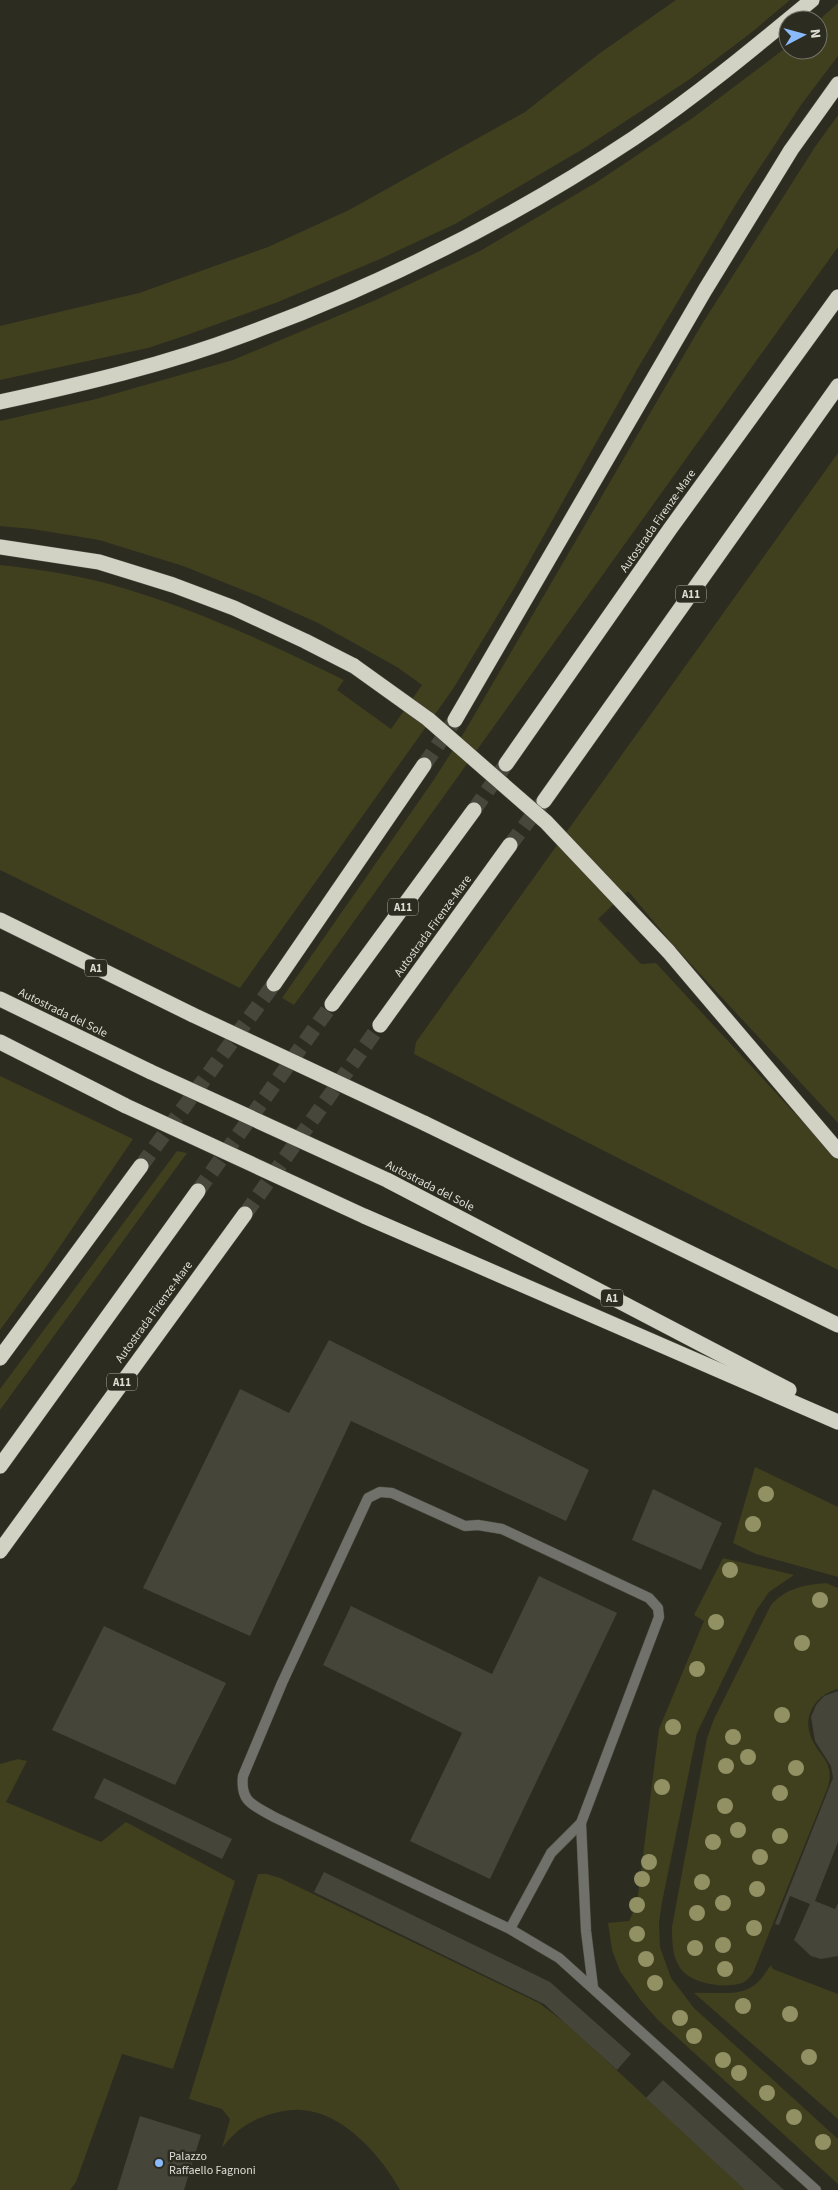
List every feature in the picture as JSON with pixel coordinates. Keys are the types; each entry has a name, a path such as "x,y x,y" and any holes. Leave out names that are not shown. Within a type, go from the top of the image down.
{"highway":[{"path":"0,402 79,385 162,362 243,336 403,270 560,184 635,137 726,71 812,0"},
{"path":"455,720 704,290 791,150 838,84"},
{"name":"Autostrada Firenze-Mare","path":"506,764 670,530 838,297"},
{"name":"A11","path":"544,801 838,386"},
{"path":"0,547 99,562 173,585 234,608 354,666 428,719 546,822 668,951 838,1151"},
{"path":"274,984 424,765"},
{"name":"A11","path":"332,1004 474,810"},
{"name":"Autostrada Firenze-Mare","path":"380,1024 510,845"},
{"name":"A1","path":"0,920 193,1015 424,1123 838,1324"},
{"name":"Autostrada del Sole","path":"0,999 151,1072 387,1180 838,1416"},
{"path":"0,1042 126,1106 364,1216 838,1422"},
{"path":"0,1358 141,1166"},
{"path":"0,1466 198,1191"},
{"name":"Autostrada Firenze-Mare","path":"0,1551 245,1214"}],"lane":[{"path":"593,1987 586,1931 581,1823 659,1617 658,1608 649,1598 502,1529 478,1525 465,1526 392,1493 380,1492 368,1498 282,1683 244,1776 242,1790 249,1802 274,1817 510,1929 559,1958 816,2190"},
{"path":"510,1929 551,1853 581,1823"}],"shaded area":[{"path":"676,0 790,0 752,32 690,79 583,149 455,224 380,259 278,302 187,335 148,348 0,380 0,326 139,293 268,247 349,210 525,112 600,53"},
{"path":"838,3 838,56 801,105 739,199 638,368 516,585 453,689 240,988 0,870 0,565 54,572 109,584 169,603 228,626 344,680 337,690 391,729 422,685 397,667 318,623 258,596 183,566 99,540 32,529 0,526 0,421 96,399 233,360 378,299 480,251 597,182 694,117 778,54 778,60 828,60 828,12"},
{"path":"838,115 838,247 294,1005 282,998 433,781 465,731 702,324 815,147"},
{"path":"838,453 838,1123 675,947 628,891 598,919 641,964 656,963 838,1160 838,1270 414,1054 416,1042"},
{"path":"0,1076 133,1139 46,1267 0,1330"},
{"path":"177,1151 187,1153 0,1410 0,1389"},
{"path":"755,1467 838,1507 838,1577 756,1554 733,1543"},
{"path":"723,1558 794,1575 769,1592 756,1611 697,1733 662,1902 659,1923 660,1947 671,1978 694,2008 838,2139 838,2184 658,2020 642,2002 620,1971 612,1950 608,1923 629,1921 637,1903 659,1729 704,1621 694,1615"},
{"path":"826,1583 838,1588 838,1689 830,1692 818,1701 810,1713 808,1721 814,1744 828,1765 830,1778 828,1787 753,1973 742,1983 735,1985 709,1984 692,1978 680,1968 673,1948 672,1927 707,1738 714,1719 771,1605 777,1599 796,1588"},
{"path":"18,1759 27,1761 6,1802 101,1842 126,1822 235,1881 173,2069 122,2054 76,2182 70,2190 0,2190 0,1764"},
{"path":"258,1874 267,1874 280,1878 539,2003 568,2025 746,2190 400,2190 383,2164 360,2138 332,2119 302,2110 280,2112 254,2121 237,2132 222,2148 230,2119 222,2109 189,2099"},
{"path":"771,1965 773,1969 838,1994 838,2119 694,1993 728,1993 745,1990 759,1981"}],"building":[{"path":"329,1340 589,1470 566,1521 351,1421 250,1636 143,1588 240,1389 289,1413"},
{"path":"653,1489 722,1523 701,1570 632,1540"},
{"path":"539,1576 617,1613 490,1879 410,1841 462,1733 323,1665 351,1606 492,1674"},
{"path":"104,1626 226,1683 175,1785 52,1730"},
{"path":"838,1691 838,1842 815,1901 835,1909 838,1903 838,1956 821,1959 811,1956 794,1940 810,1904 790,1896 779,1925 775,1924 833,1778 831,1766 815,1741 811,1717 816,1705 824,1696"},
{"path":"104,1778 232,1839 222,1859 94,1798"},
{"path":"324,1872 550,1982 631,2054 617,2070 544,2004 314,1892"},
{"path":"663,2080 784,2190 745,2190 646,2098"},
{"name":"Palazzo Raffaello Fagnoni","path":"140,2116 201,2135 184,2190 117,2190"}],"tunnel":[{"path":"424,765 455,720"},
{"path":"474,810 506,764"},
{"path":"510,845 542,803"},
{"path":"141,1166 274,984"},
{"path":"198,1191 332,1004"},
{"path":"245,1214 380,1025"}],"place":[{"name":"Palazzo Raffaello Fagnoni","path":"159,2163"}]}
